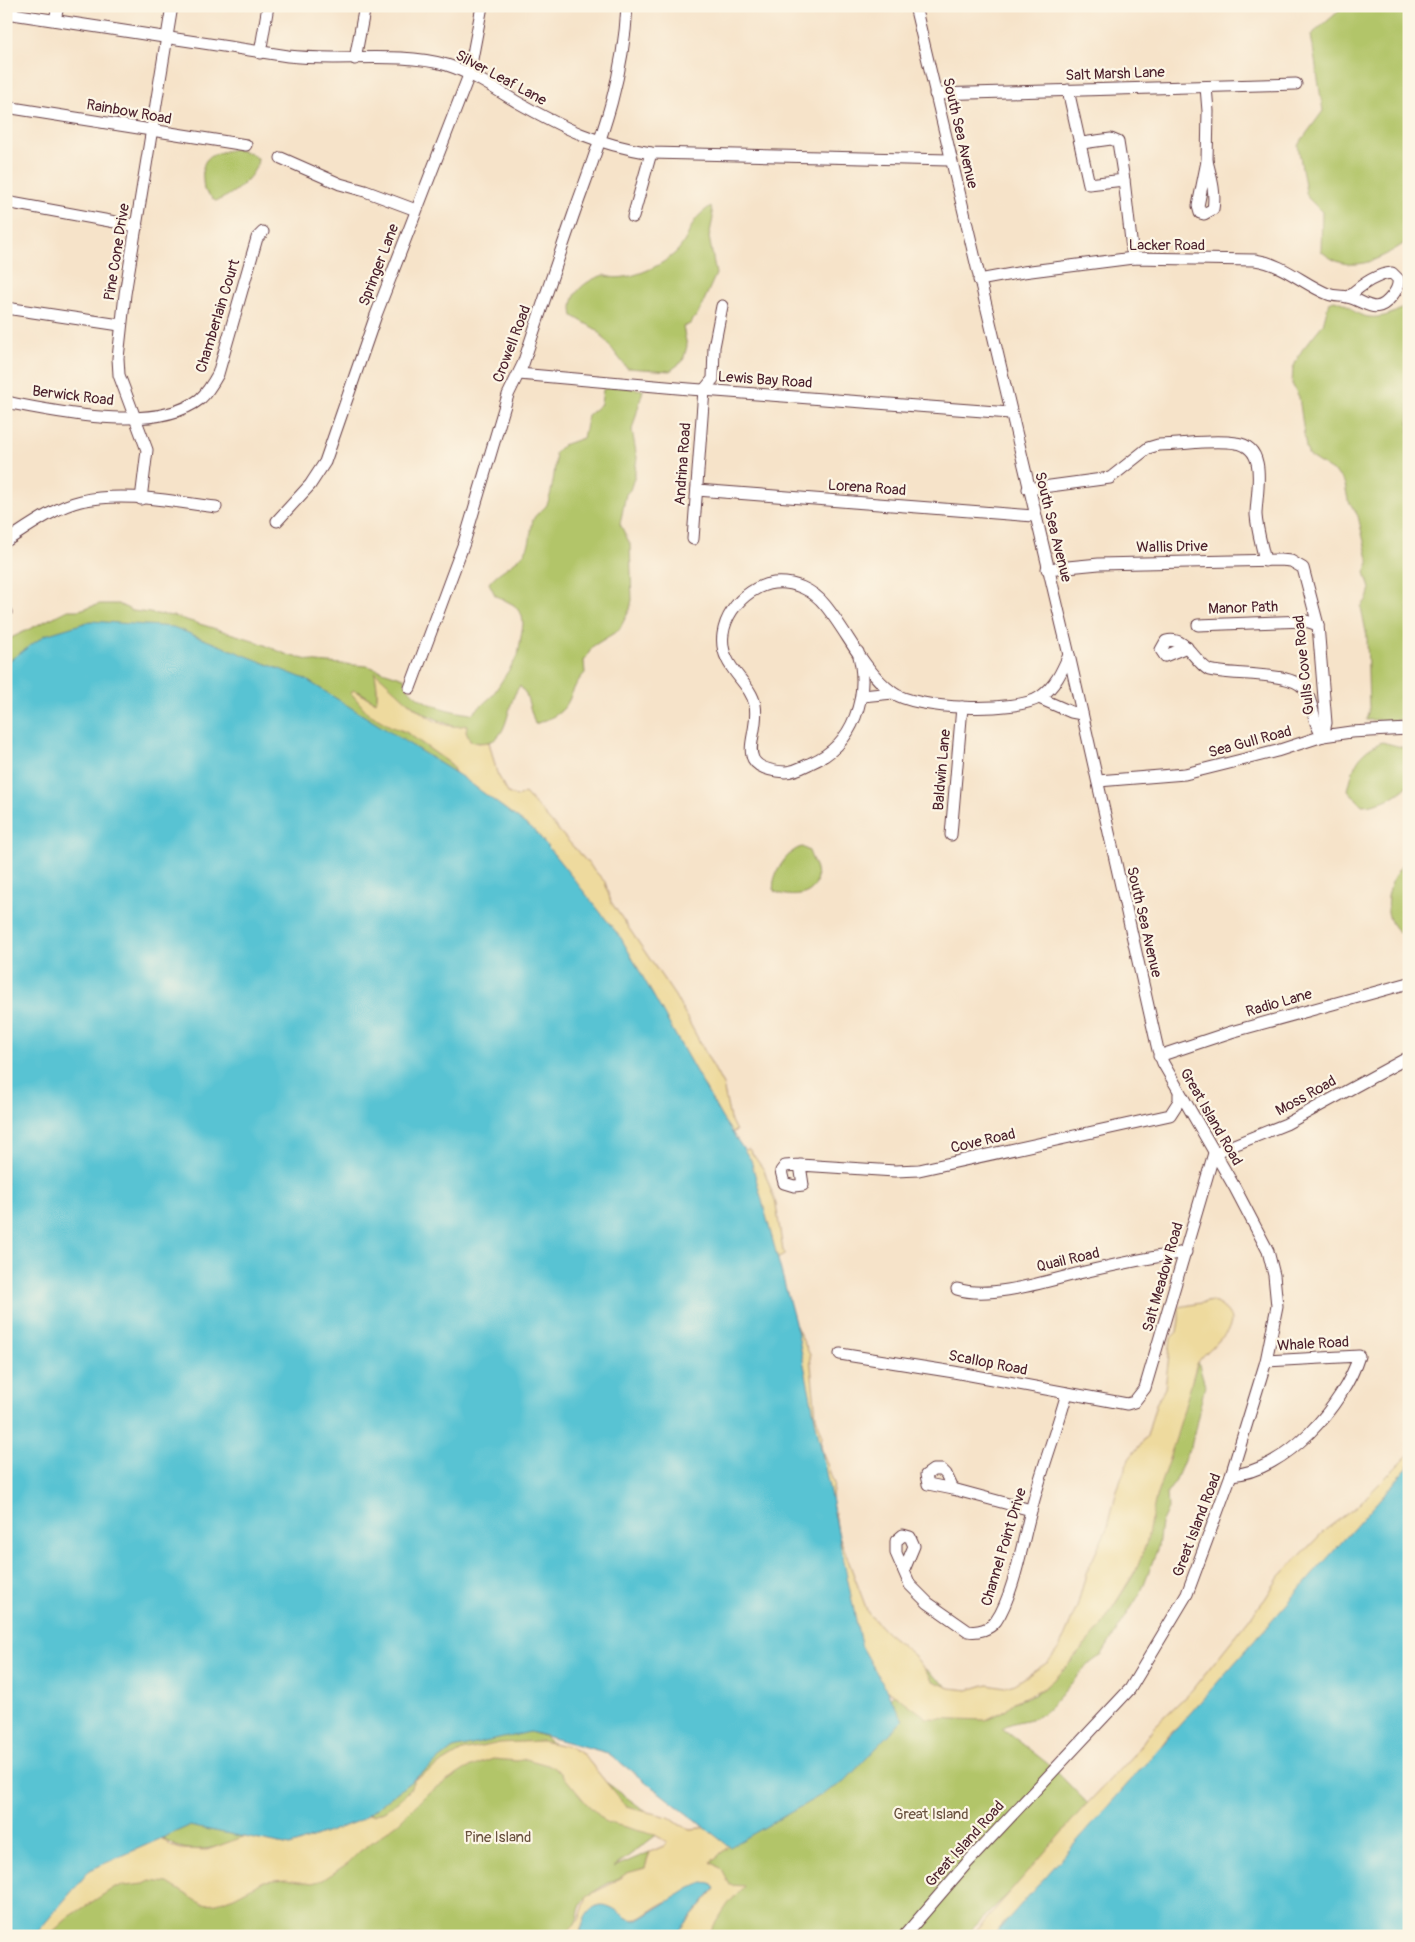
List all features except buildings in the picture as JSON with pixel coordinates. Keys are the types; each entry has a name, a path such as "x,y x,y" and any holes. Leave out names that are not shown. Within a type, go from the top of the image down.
{"street":[{"path":"55,20 58,6"},
{"name":"Pine Cone Drive","path":"141,499 147,450 119,375 120,325 172,6"},
{"path":"260,53 268,6"},
{"path":"355,59 365,6"},
{"name":"Springer Lane","path":"277,521 310,485 325,462 376,315 469,75 482,6"},
{"name":"Crowell Road","path":"410,688 464,543 508,395 518,374 600,142 618,82 623,57 627,6"},
{"name":"South Sea Avenue","path":"915,6 1034,516 1069,656 1159,1056"},
{"name":"Silver Leaf Lane","path":"6,13 260,53 311,59 419,60 449,66 469,75 555,123 600,142 651,153 950,160"},
{"name":"Salt Marsh Lane","path":"935,94 1296,84"},
{"path":"1206,86 1208,110 1207,161"},
{"path":"1068,90 1082,143 1090,184 1124,180"},
{"name":"Rainbow Road","path":"6,107 246,144"},
{"path":"1082,143 1111,139 1118,142 1134,258"},
{"path":"633,217 651,153"},
{"path":"281,158 340,184 416,210"},
{"path":"6,202 137,226"},
{"name":"Chamberlain Court","path":"136,417 154,418 166,414 195,402 210,388 223,360 257,238 263,232"},
{"name":"Lacker Road","path":"979,280 1023,272 1134,258 1267,262 1288,270 1329,295 1348,296"},
{"name":"Andrina Road","path":"693,539 704,390 713,379 714,347 722,306"},
{"path":"6,308 120,325"},
{"name":"Lewis Bay Road","path":"518,374 1010,413"},
{"name":"Berwick Road","path":"6,402 101,417 136,417"},
{"path":"1028,489 1110,478 1119,473 1148,448 1158,445 1225,442 1245,445 1254,454 1259,474 1256,516 1265,561"},
{"name":"Lorena Road","path":"697,490 1034,516"},
{"path":"6,541 80,501 141,499 216,507"},
{"name":"Wallis Drive","path":"1047,569 1108,564 1280,560 1298,564"},
{"name":"Gulls Cove Road","path":"1298,564 1303,568 1318,625 1326,723 1323,736"},
{"path":"858,652 863,670 862,696 852,726 833,750 822,759 790,772 764,768 751,754 752,736 757,713 755,702 726,657 725,628 732,609 756,589 776,583 799,586 813,593 821,600 873,673 893,693 910,702 962,707 1011,705 1039,698 1059,677 1069,656"},
{"name":"Manor Path","path":"1198,625 1306,621 1318,625"},
{"path":"1187,647 1202,667 1209,670 1287,679 1302,685 1311,702 1317,730 1323,736"},
{"path":"862,696 893,693"},
{"path":"1039,698 1071,712 1082,714"},
{"name":"Baldwin Lane","path":"951,835 962,707"},
{"name":"Sea Gull Road","path":"1098,781 1164,776 1213,768 1323,736 1366,730 1409,729"},
{"name":"Radio Lane","path":"1159,1056 1223,1035 1409,983"},
{"name":"Great Island Road","path":"904,1936 967,1863 1130,1689 1187,1594 1232,1475 1266,1360 1277,1306 1272,1263 1252,1219 1159,1056"},
{"name":"Moss Road","path":"1214,1153 1286,1124 1409,1057"},
{"path":"1170,1115 1179,1101 1180,1094"},
{"name":"Cove Road","path":"800,1165 895,1171 919,1170 1170,1115 1194,1120"},
{"name":"Salt Meadow Road","path":"1130,1404 1138,1399 1145,1388 1214,1153"},
{"name":"Quail Road","path":"957,1289 975,1292 1010,1289 1147,1258 1186,1252"},
{"name":"Scallop Road","path":"840,1354 954,1372 1130,1404"},
{"name":"Whale Road","path":"1232,1475 1254,1472 1313,1431 1352,1377 1358,1356 1266,1360"},
{"name":"Channel Point Drive","path":"904,1570 910,1585 915,1591 968,1631 974,1632 986,1628 996,1621 1005,1600 1067,1393"},
{"path":"953,1490 1031,1510"}],"green space":[{"path":"1338,6 1409,6 1409,240 1376,259 1354,264 1332,259 1321,251 1322,212 1308,198 1298,145 1323,111 1311,35 1339,11"},
{"path":"234,149 250,153 258,159 256,166 248,179 235,191 215,201 204,190 204,165 210,157"},
{"path":"711,206 713,218 709,237 716,274 699,312 690,324 683,327 687,346 683,361 670,371 627,368 597,330 573,316 572,308 575,295 584,285 604,275 622,277 644,272 655,267 679,249 694,222"},
{"path":"1334,300 1344,303 1354,311 1367,317 1380,317 1393,313 1409,302 1409,720 1366,720 1369,709 1367,637 1361,607 1367,599 1370,589 1365,572 1369,563 1358,516 1348,500 1345,484 1337,474 1309,456 1306,448 1299,397 1292,384 1293,368 1302,350 1323,324 1329,302"},
{"path":"608,384 643,390 632,430 637,458 634,478 630,490 626,494 620,524 630,544 632,600 630,609 619,630 593,646 584,661 585,673 577,683 563,709 550,718 535,724 526,694 520,686 515,694 505,725 500,734 494,740 484,743 470,741 466,732 423,713 393,691 375,673 376,702 358,691 390,726 406,732 451,764 461,785 6,680 6,641 68,610 79,610 100,604 118,604 133,611 173,616 253,640 288,655 316,662 367,666 404,678 407,687 414,694 432,705 472,714 492,696 518,656 523,624 522,615 514,605 495,595 489,583 525,552 530,539 533,520 546,506 550,496 555,453 563,445 583,438 588,415 601,404 603,390"},
{"path":"1382,742 1409,749 1409,784 1388,799 1362,805 1348,790 1352,774 1361,756 1373,746"},
{"path":"802,847 809,851 815,865 817,879 814,886 804,894 796,895 781,894 774,891 773,885 781,865 791,853"},
{"path":"1409,858 1409,938 1398,932 1391,923 1388,912 1388,900 1390,888 1395,877 1401,866"},
{"name":"Great Island","path":"1198,1361 1205,1385 1191,1447 1175,1482 1167,1493 1168,1509 1161,1523 1158,1547 1141,1592 1101,1656 1086,1667 1049,1708 1034,1718 1012,1723 1002,1728 1052,1767 1094,1810 965,1936 682,1936 726,1880 722,1870 711,1862 871,1713 925,1669 989,1719 1004,1711 1014,1702 1034,1695 1059,1675 1100,1628 1137,1568 1156,1497"},
{"name":"Pine Island","path":"509,1725 543,1736 667,1827 614,1867 650,1852 645,1868 613,1881 584,1900 574,1926 563,1936 536,1936 536,1932 531,1936 6,1936 6,1903 176,1862 295,1847 257,1832 221,1846 196,1849 184,1848 172,1844 161,1837 171,1829 441,1754"}],"sand":[{"path":"375,672 420,712 451,726 467,725 466,732 470,741 479,743 489,742 497,773 508,793 517,797 525,793 605,882 611,902 675,996 723,1085 730,1119 736,1131 722,1135 461,785 451,764 406,732 390,726 368,713 351,693 353,690 376,702"},
{"path":"749,1149 764,1170 776,1204 783,1251 786,1254 771,1262 741,1151"},
{"path":"781,1301 810,1355 816,1416 822,1434 821,1447 834,1484 831,1502 835,1512 838,1533 868,1613 886,1632 914,1655 933,1681 950,1688 968,1690 988,1684 1005,1687 1015,1684 1048,1662 1060,1647 1077,1607 1086,1574 1108,1526 1117,1490 1129,1459 1147,1436 1156,1404 1165,1388 1171,1338 1177,1332 1179,1307 1212,1301 1225,1309 1230,1318 1230,1326 1196,1366 1176,1438 1156,1497 1146,1544 1137,1568 1100,1628 1059,1675 1044,1688 1014,1702 1004,1711 986,1720 927,1718 897,1696 880,1687 855,1637"},
{"path":"1409,1454 1409,1487 1194,1713 1170,1734 1150,1761 1001,1936 972,1936 1083,1808 1135,1753 1153,1728 1191,1691 1265,1599 1279,1577 1325,1530 1356,1507"},
{"path":"542,1741 570,1747 584,1755 626,1807 669,1817 680,1825 691,1829 712,1827 747,1830 711,1862 722,1870 730,1885 744,1886 728,1904 707,1936 675,1936 715,1889 666,1902 639,1918 627,1918 610,1907 581,1927 580,1936 563,1936 579,1920 587,1896 611,1884 627,1873 645,1868 650,1852 666,1845 667,1842 655,1835 606,1822 586,1803 561,1773 551,1766 526,1759 517,1761 493,1759 466,1769 428,1793 399,1822 359,1852 348,1863 323,1880 312,1883 286,1879 264,1881 234,1897 217,1903 202,1904 168,1883 150,1881 144,1884 115,1887 69,1917 48,1936 16,1936 64,1877 161,1838 171,1846 181,1849 207,1850 257,1832 359,1814 373,1815 384,1811 399,1801 409,1791 414,1780 462,1751 500,1743"}],"water":[{"path":"91,621 173,627 305,679 462,777 536,832 621,938 722,1118 751,1160 797,1330 861,1645 903,1720 844,1782 730,1847 608,1753 530,1732 453,1749 361,1820 290,1846 189,1826 90,1870 34,1936 6,1936 6,663 45,635"},
{"path":"1409,1466 1409,1936 993,1936"},
{"path":"703,1883 711,1884 715,1888 675,1936 580,1936 585,1918 597,1906 610,1907 629,1919 638,1920 690,1888"}]}
